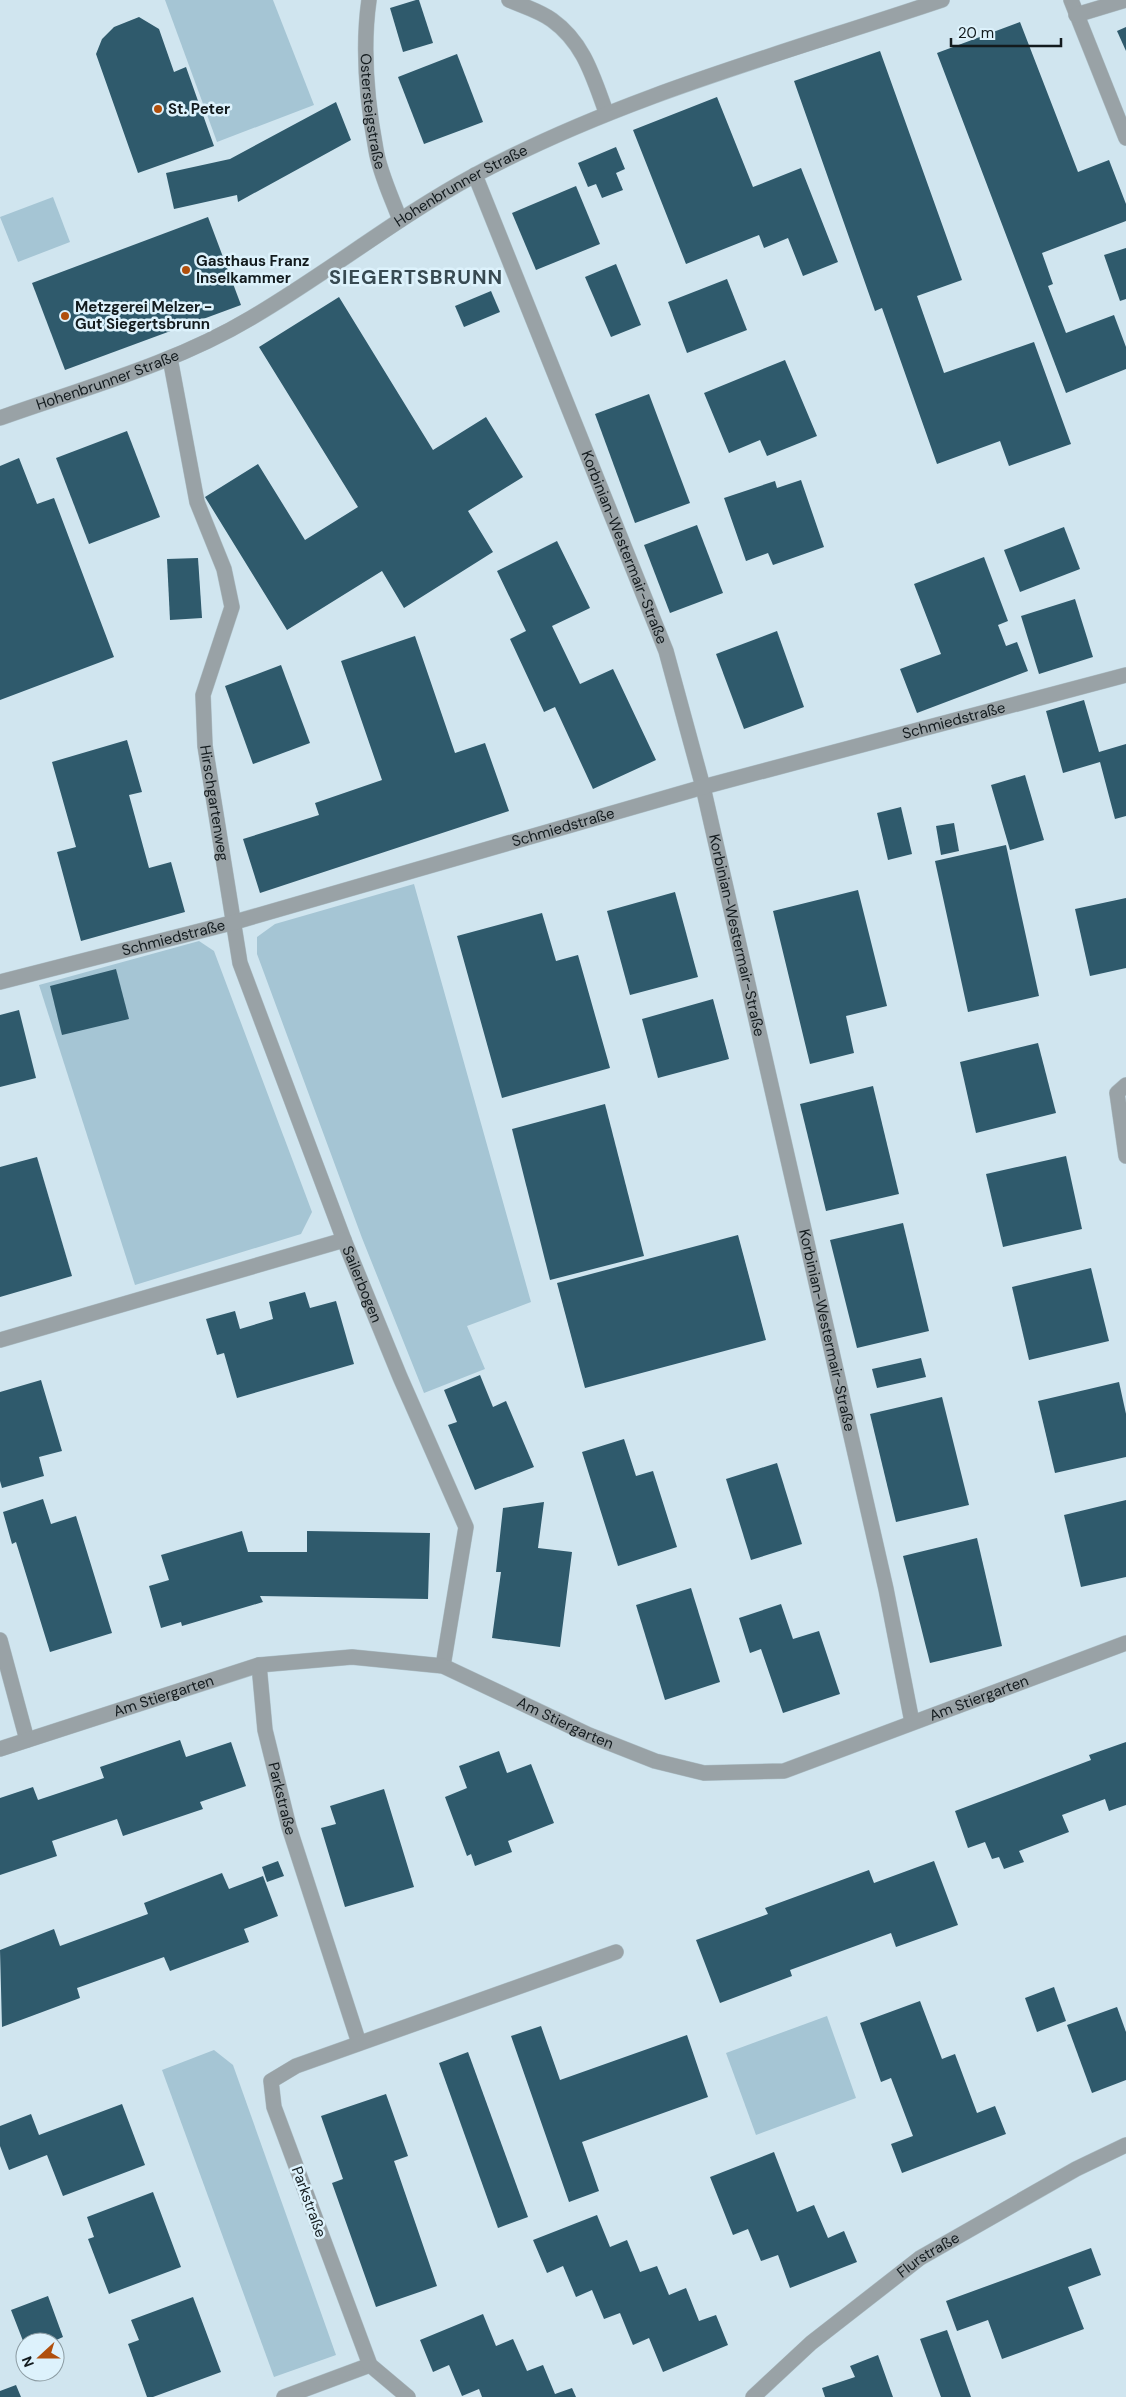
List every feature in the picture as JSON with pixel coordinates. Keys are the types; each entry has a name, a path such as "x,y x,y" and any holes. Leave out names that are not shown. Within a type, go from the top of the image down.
{"street":[{"name":"Ostersteigstraße","path":"369,0 366,76 376,151 400,220"},
{"path":"509,0 551,19 579,46 588,64 606,112"},
{"name":"Hohenbrunner Straße","path":"0,418 170,358 250,319 400,220 474,175 606,112 942,0"},
{"path":"1071,0 1126,138"},
{"path":"1076,15 1126,0"},
{"name":"Korbinian-Westermair-Straße","path":"474,175 666,651 703,788 886,1589 912,1722"},
{"name":"Hirschgartenweg","path":"170,358 197,502 224,569 232,607 203,695 205,746 240,963 344,1240"},
{"name":"Schmiedstraße","path":"0,982 234,922 703,788 1126,675"},
{"path":"1126,1085 1117,1093 1126,1156"},
{"name":"Sailerbogen","path":"0,1340 344,1240 400,1377 466,1527 443,1666"},
{"path":"0,1640 27,1740"},
{"name":"Am Stiergarten","path":"0,1749 259,1664 352,1657 443,1666 589,1735 655,1761 704,1773 784,1771 1126,1643"},
{"name":"Parkstraße","path":"259,1664 266,1730 289,1827 359,2043"},
{"name":"Parkstraße","path":"408,2397 370,2365 274,2107 271,2081 296,2066 616,1952"},
{"name":"Flurstraße","path":"753,2397 811,2342 920,2258 1076,2169 1126,2144"},
{"path":"284,2397 370,2365"}],"shaded area":[{"name":"St. Peter","path":"165,0 273,0 314,105 217,142"},
{"path":"53,197 70,242 18,262 0,217"},
{"path":"414,884 531,1302 467,1326 485,1369 424,1393 362,1238 257,954 257,937 275,924"},
{"path":"199,941 214,951 312,1212 301,1234 135,1285 39,985"},
{"path":"827,2016 856,2098 756,2135 726,2053"},
{"path":"214,2050 233,2065 336,2355 274,2377 162,2070"}],"building":[{"path":"419,0 433,43 403,52 390,8"},
{"name":"St. Peter","path":"139,17 159,29 174,72 186,67 214,146 138,173 96,54 102,39 114,27"},
{"path":"1020,22 1078,172 1109,160 1126,204 1126,221 1042,253 1053,284 1048,286 1066,333 1114,315 1126,347 1126,369 1066,393 937,53"},
{"path":"1126,27 1126,51 1117,31"},
{"path":"880,51 962,280 917,296 944,373 1034,342 1071,444 1009,466 1000,441 937,464 882,308 875,311 794,81"},
{"path":"457,54 483,122 424,144 398,77"},
{"path":"717,97 753,187 801,168 838,262 803,276 788,238 764,248 759,235 686,264 633,130"},
{"path":"336,102 351,140 238,202 237,195 174,209 166,173 230,159"},
{"path":"616,147 625,169 616,173 623,190 602,198 596,184 588,187 578,163"},
{"path":"576,186 600,244 536,270 512,213"},
{"path":"208,217 241,305 65,370 32,283"},
{"path":"1126,248 1126,299 1120,301 1104,255"},
{"path":"616,264 641,325 611,337 585,277"},
{"path":"727,279 747,330 687,353 668,302"},
{"path":"491,291 500,312 464,327 455,306"},
{"path":"339,297 433,450 486,417 523,477 468,511 493,552 404,608 382,571 287,630 205,497 258,464 305,540 358,507 259,347"},
{"path":"785,360 817,436 767,456 760,440 729,453 704,393"},
{"path":"649,394 690,503 635,523 595,414"},
{"path":"127,431 160,517 89,544 56,458"},
{"path":"19,458 37,504 54,498 114,657 0,700 0,466"},
{"path":"801,480 824,547 773,565 768,553 746,561 724,498 775,481 777,488"},
{"path":"697,525 723,593 670,613 644,545"},
{"path":"1064,527 1080,569 1020,592 1004,550"},
{"path":"557,541 590,608 552,626 580,684 613,669 656,760 593,789 555,707 544,712 510,639 526,631 497,571"},
{"path":"984,557 1008,621 998,625 1006,646 1017,642 1028,671 917,713 900,669 941,654 914,584"},
{"path":"198,558 202,618 170,620 167,559"},
{"path":"1075,599 1093,657 1039,674 1021,616"},
{"path":"777,631 804,707 744,729 716,654"},
{"path":"415,636 455,753 485,743 509,811 260,893 243,839 319,815 315,803 382,780 341,661"},
{"path":"281,665 310,743 253,764 225,686"},
{"path":"1084,700 1099,752 1126,744 1126,816 1115,819 1100,762 1063,773 1046,711"},
{"path":"127,740 142,792 129,795 149,868 171,862 185,912 81,941 57,852 76,847 52,762"},
{"path":"1025,775 1044,840 1010,850 991,785"},
{"path":"901,807 912,854 888,860 877,813"},
{"path":"954,823 959,851 941,855 936,826"},
{"path":"1006,845 1039,996 968,1012 935,861"},
{"path":"858,890 887,1006 846,1016 854,1053 810,1064 773,911"},
{"path":"675,892 698,977 630,995 607,911"},
{"path":"1126,898 1126,968 1090,976 1075,909"},
{"path":"542,913 556,961 578,955 610,1068 502,1098 457,936"},
{"path":"116,969 129,1019 62,1035 50,986"},
{"path":"713,999 729,1059 658,1078 642,1019"},
{"path":"19,1010 36,1078 0,1087 0,1015"},
{"path":"1038,1043 1056,1113 976,1133 960,1062"},
{"path":"873,1086 899,1194 826,1211 800,1104"},
{"path":"605,1104 644,1256 550,1280 512,1129"},
{"path":"1066,1156 1082,1229 1003,1247 986,1174"},
{"path":"37,1157 72,1276 0,1297 0,1167"},
{"path":"903,1223 929,1331 857,1348 830,1240"},
{"path":"738,1235 766,1340 585,1388 557,1283"},
{"path":"1091,1268 1109,1341 1029,1360 1012,1287"},
{"path":"305,1292 310,1308 336,1301 354,1364 237,1398 224,1353 217,1355 206,1319 235,1311 240,1329 273,1319 269,1302"},
{"path":"921,1358 926,1377 877,1388 872,1369"},
{"path":"480,1375 493,1407 506,1401 534,1467 475,1490 448,1425 457,1422 444,1390"},
{"path":"41,1380 62,1451 39,1457 44,1476 2,1488 0,1481 0,1392"},
{"path":"1119,1382 1126,1414 1126,1457 1055,1473 1038,1401"},
{"path":"942,1397 969,1505 896,1522 870,1414"},
{"path":"624,1439 636,1476 653,1471 677,1547 618,1566 582,1452"},
{"path":"777,1463 802,1544 751,1560 726,1479"},
{"path":"43,1499 51,1524 76,1516 112,1633 50,1652 16,1542 12,1544 3,1512"},
{"path":"1126,1500 1126,1577 1081,1587 1064,1515"},
{"path":"544,1502 538,1548 572,1552 560,1647 492,1638 501,1572 496,1572 503,1508"},
{"path":"242,1531 248,1552 307,1552 307,1531 430,1533 428,1599 260,1596 263,1602 182,1626 181,1622 161,1628 149,1586 169,1580 161,1555"},
{"path":"977,1538 1002,1646 930,1663 903,1556"},
{"path":"691,1588 720,1682 665,1700 636,1605"},
{"path":"781,1604 793,1639 819,1631 840,1694 783,1713 761,1649 750,1653 739,1618"},
{"path":"180,1740 186,1757 231,1742 246,1786 200,1802 203,1809 123,1836 117,1819 52,1841 57,1856 0,1875 0,1798 33,1787 38,1800 104,1778 100,1767"},
{"path":"1126,1742 1126,1805 1109,1811 1105,1799 1062,1815 1069,1832 1019,1851 1024,1862 1004,1869 999,1857 992,1859 985,1842 968,1848 955,1811 1091,1760 1089,1755"},
{"path":"499,1751 507,1773 531,1764 554,1823 508,1841 512,1852 475,1866 471,1854 467,1856 445,1797 467,1788 459,1766"},
{"path":"384,1789 414,1887 345,1907 321,1828 336,1824 330,1806"},
{"path":"278,1861 284,1876 267,1882 262,1867"},
{"path":"934,1861 958,1925 896,1947 891,1933 790,1970 792,1976 720,2003 696,1940 768,1914 765,1908 869,1870 874,1883"},
{"path":"222,1873 229,1889 263,1876 278,1916 244,1929 249,1942 170,1971 164,1957 77,1988 80,1998 2,2027 0,1950 54,1929 60,1946 148,1914 144,1903"},
{"path":"1054,1987 1066,2021 1037,2032 1025,1998"},
{"path":"920,2001 942,2059 955,2054 977,2113 995,2106 1006,2134 902,2173 891,2144 913,2136 891,2078 881,2082 860,2023"},
{"path":"1117,2007 1126,2032 1126,2080 1092,2093 1067,2025"},
{"path":"541,2026 560,2080 687,2035 708,2097 582,2142 599,2191 569,2202 511,2036"},
{"path":"468,2052 528,2217 498,2228 439,2063"},
{"path":"386,2094 408,2156 394,2161 437,2286 376,2307 332,2183 343,2179 321,2116"},
{"path":"122,2104 145,2165 63,2196 47,2155 9,2170 0,2146 0,2126 31,2114 39,2135"},
{"path":"774,2152 797,2212 814,2205 828,2238 844,2231 857,2262 790,2288 778,2255 761,2261 748,2229 733,2235 710,2177"},
{"path":"153,2192 181,2267 109,2294 88,2239 94,2237 87,2217"},
{"path":"597,2215 610,2247 627,2240 640,2272 657,2266 669,2295 686,2288 699,2321 716,2315 728,2345 663,2372 649,2338 633,2345 620,2313 604,2319 592,2290 576,2297 563,2266 547,2273 533,2240"},
{"path":"1091,2248 1101,2275 1068,2287 1084,2329 1002,2359 988,2320 957,2331 946,2301"},
{"path":"48,2296 61,2332 20,2332 11,2310"},
{"path":"193,2297 221,2372 153,2397 147,2397 128,2344 139,2340 131,2320"},
{"path":"483,2314 496,2346 513,2339 527,2371 543,2365 555,2394 572,2388 576,2397 482,2397 479,2389 462,2396 449,2365 433,2372 420,2340"},
{"path":"947,2330 971,2397 941,2397 920,2339"},
{"path":"878,2355 893,2397 825,2397 822,2388 855,2377 850,2366"},
{"path":"16,2385 21,2397 0,2397 0,2391"}],"place":[{"name":"St. Peter","path":"158,109"},
{"name":"Gasthaus Franz Inselkammer","path":"186,270"},
{"name":"Metzgerei Melzer - Gut Siegertsbrunn","path":"65,316"}],"district":[{"name":"SIEGERTSBRUNN","path":"416,277"}]}
